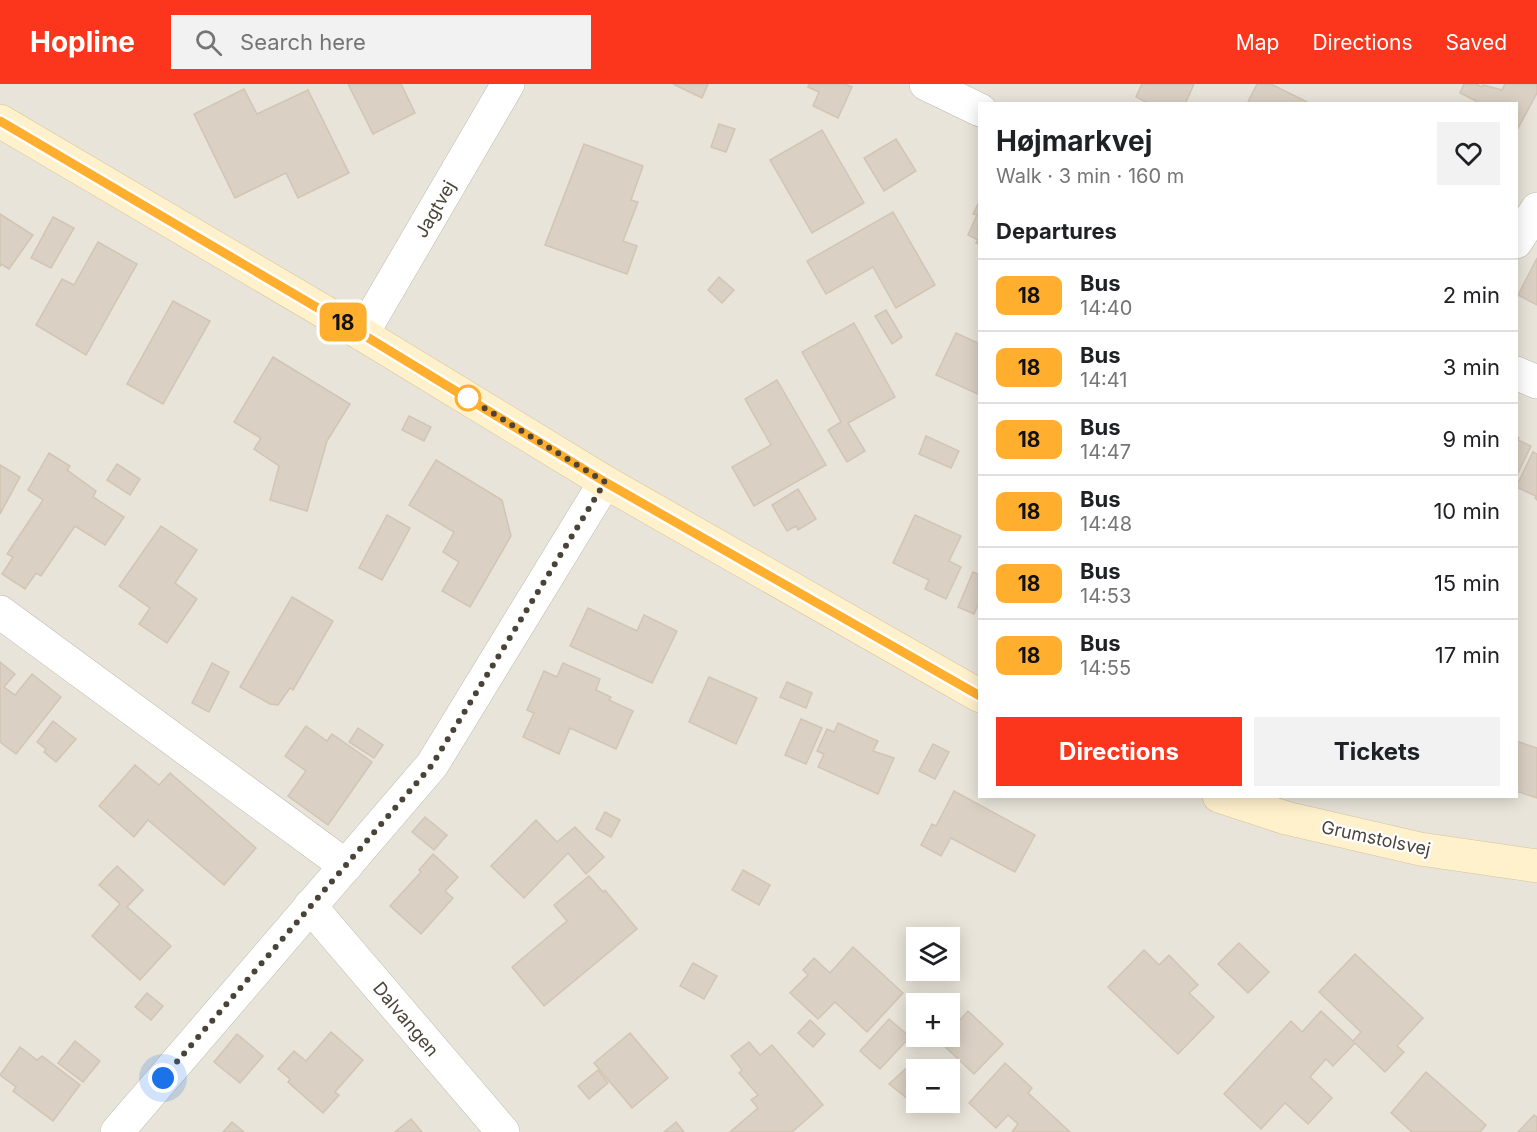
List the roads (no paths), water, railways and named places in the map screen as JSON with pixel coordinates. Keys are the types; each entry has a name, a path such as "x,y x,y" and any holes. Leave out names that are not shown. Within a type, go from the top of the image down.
{"street":[{"name":"Jagtvej","path":"362,334 508,84"},
{"path":"926,84 978,109"},
{"path":"0,121 362,334 605,482 978,695"},
{"path":"1518,239 1537,209"},
{"path":"1518,374 1537,382"},
{"path":"117,1132 432,765 605,482"},
{"path":"0,612 346,866"},
{"name":"Grumstolsvej","path":"1225,798 1286,818 1420,849 1537,866"},
{"name":"Dalvangen","path":"310,906 502,1132"}]}
